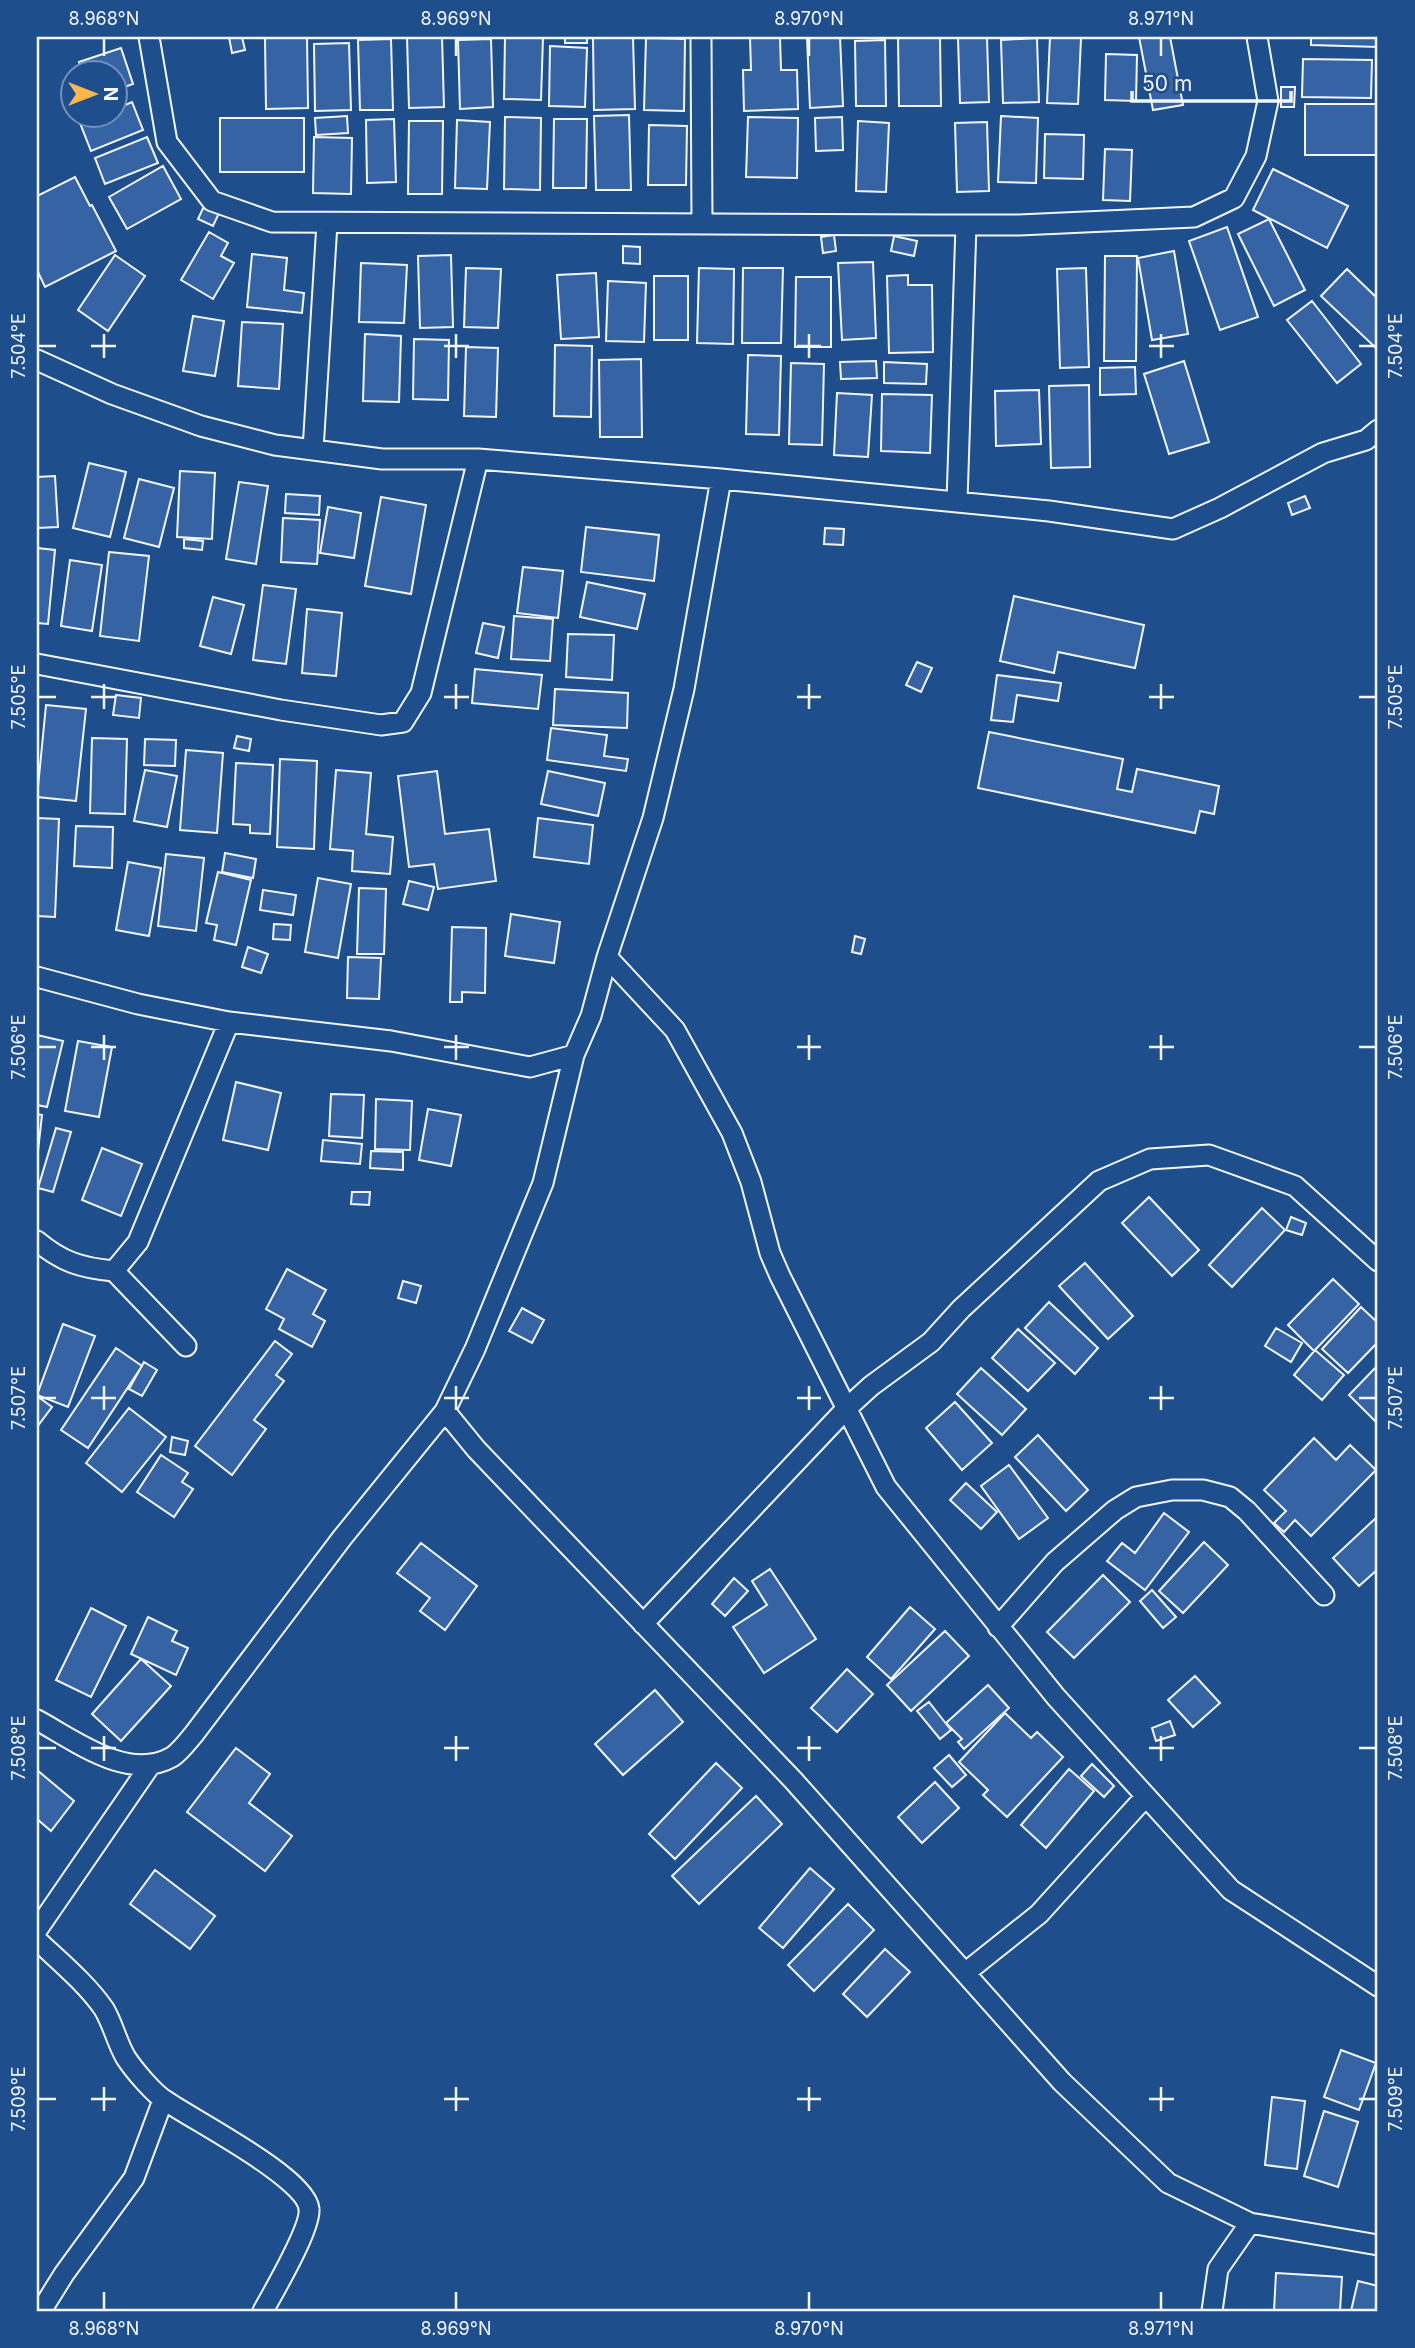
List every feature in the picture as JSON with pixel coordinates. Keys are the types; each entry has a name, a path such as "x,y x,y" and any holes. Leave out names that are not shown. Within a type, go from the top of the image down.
{"street":[{"path":"149,37 167,142 212,201 272,222 966,225 1194,217 1234,198 1256,156 1268,101 1257,37"},
{"path":"701,37 702,223"},
{"path":"313,450 327,223"},
{"path":"957,502 966,225"},
{"path":"37,360 111,394 201,426 275,445 382,459 478,459 721,479 1049,511 1173,529 1220,509 1323,453 1366,440 1378,430"},
{"path":"37,664 281,710 381,725 403,722 421,692 478,459"},
{"path":"37,1930 149,1767 174,1756 194,1734 342,1538 445,1411 475,1349 543,1183 574,1055 591,1016 607,957 653,818 684,689 721,479"},
{"path":"607,957 675,1030 732,1133 751,1181 770,1253 886,1487 1056,1697 1231,1890 1378,1986"},
{"path":"37,977 138,1004 229,1022 391,1041 530,1066 574,1055"},
{"path":"114,1270 138,1242 229,1022"},
{"path":"643,1623 847,1408 871,1386 931,1342 961,1309 1099,1181 1150,1159 1209,1155 1295,1186 1378,1261"},
{"path":"37,1241 54,1255 66,1260 88,1268 114,1270 186,1346"},
{"path":"445,1411 476,1449 793,1780 1062,2082 1168,2183 1250,2223 1378,2245"},
{"path":"998,1627 1055,1562 1115,1510 1136,1497 1172,1490 1203,1490 1230,1497 1247,1511 1324,1595"},
{"path":"37,1720 116,1762 149,1767"},
{"path":"965,1973 1039,1914 1146,1796"},
{"path":"37,1940 79,1980 104,2010 126,2058 163,2099 232,2141 302,2192 309,2209 302,2236 263,2311"},
{"path":"41,2311 64,2274 134,2178 163,2099"},
{"path":"1212,2311 1218,2269 1250,2223"}],"building":[{"path":"229,37 242,37 245,50 232,53"},
{"path":"307,37 308,108 266,109 265,38"},
{"path":"407,37 442,37 444,107 409,108"},
{"path":"505,37 543,37 541,100 504,99"},
{"path":"565,37 587,37 587,43 565,43"},
{"path":"633,37 635,109 594,110 593,38"},
{"path":"750,37 780,37 781,70 797,70 798,109 744,111 743,70 751,70"},
{"path":"807,37 840,37 843,106 810,108"},
{"path":"898,37 940,37 941,106 899,106"},
{"path":"1050,37 1081,38 1078,104 1047,103"},
{"path":"1139,37 1170,37 1183,105 1153,110"},
{"path":"1311,37 1378,37 1378,47 1311,45"},
{"path":"646,38 685,39 684,111 644,110"},
{"path":"958,38 987,38 989,102 960,103"},
{"path":"1037,38 1039,102 1003,103 1001,40"},
{"path":"391,39 393,110 360,110 358,40"},
{"path":"491,39 493,107 460,109 458,40"},
{"path":"885,40 886,106 856,106 855,41"},
{"path":"349,43 351,110 315,111 314,44"},
{"path":"550,46 587,48 585,107 549,106"},
{"path":"121,48 125,60 85,60"},
{"path":"1106,54 1137,55 1136,101 1105,100"},
{"path":"1303,59 1372,60 1371,98 1302,97"},
{"path":"1281,87 1295,87 1294,107 1281,107"},
{"path":"132,102 143,130 91,151 83,130 130,130"},
{"path":"1305,104 1378,104 1378,155 1305,155"},
{"path":"629,115 631,190 596,190 594,116"},
{"path":"347,116 348,133 316,135 315,118"},
{"path":"1001,116 1038,118 1036,183 998,182"},
{"path":"505,117 541,118 540,190 504,189"},
{"path":"748,117 798,118 797,178 746,177"},
{"path":"842,117 843,150 816,151 815,118"},
{"path":"220,118 304,118 304,172 220,172"},
{"path":"394,119 396,182 367,183 366,120"},
{"path":"554,119 587,119 586,188 553,188"},
{"path":"457,120 490,122 487,189 455,188"},
{"path":"409,121 443,121 442,194 408,194"},
{"path":"858,121 889,123 886,192 856,191"},
{"path":"987,122 989,191 957,192 955,123"},
{"path":"649,125 687,126 686,185 648,185"},
{"path":"1045,134 1084,135 1083,179 1044,178"},
{"path":"147,137 158,163 105,184 95,158"},
{"path":"314,137 352,138 351,194 313,193"},
{"path":"1105,149 1132,150 1130,201 1103,200"},
{"path":"163,166 181,199 127,229 109,197"},
{"path":"1273,169 1348,206 1327,248 1253,210"},
{"path":"75,177 116,251 45,287 37,270 37,196"},
{"path":"205,204 220,211 213,226 198,219"},
{"path":"1269,219 1305,290 1274,306 1238,234"},
{"path":"1227,227 1258,317 1220,330 1189,241"},
{"path":"209,232 228,243 221,256 234,263 213,299 181,280"},
{"path":"834,235 836,251 823,253 821,237"},
{"path":"894,236 917,241 914,256 891,251"},
{"path":"623,246 640,247 640,264 623,263"},
{"path":"1174,251 1188,334 1152,340 1138,258"},
{"path":"252,254 287,258 284,290 304,293 302,313 247,307"},
{"path":"115,255 145,276 108,331 78,310"},
{"path":"451,255 453,327 420,328 418,256"},
{"path":"1105,256 1137,256 1136,361 1104,361"},
{"path":"873,262 876,338 842,340 838,263"},
{"path":"361,263 407,265 404,323 359,322"},
{"path":"466,268 501,269 498,328 464,327"},
{"path":"699,268 734,269 733,344 697,343"},
{"path":"743,268 783,268 781,343 742,343"},
{"path":"1086,268 1089,367 1060,368 1057,269"},
{"path":"1347,269 1378,299 1378,350 1321,296"},
{"path":"596,273 599,337 561,339 557,275"},
{"path":"908,275 908,285 932,285 933,352 889,353 887,276"},
{"path":"654,276 688,276 688,340 654,340"},
{"path":"796,277 831,277 831,347 795,347"},
{"path":"608,281 646,283 644,342 606,341"},
{"path":"1312,301 1361,364 1337,383 1287,320"},
{"path":"193,316 224,321 215,376 183,371"},
{"path":"242,322 283,324 279,389 238,386"},
{"path":"365,334 401,336 399,402 363,401"},
{"path":"414,339 449,340 448,400 413,399"},
{"path":"555,345 592,346 591,417 554,416"},
{"path":"466,347 498,348 496,417 464,416"},
{"path":"748,355 781,356 779,435 746,434"},
{"path":"641,359 642,437 600,437 599,360"},
{"path":"876,361 877,378 841,379 840,362"},
{"path":"1184,361 1209,442 1169,454 1144,374"},
{"path":"884,362 927,364 926,384 884,383"},
{"path":"791,363 824,364 822,445 789,444"},
{"path":"1135,367 1136,394 1100,395 1100,368"},
{"path":"1089,385 1090,467 1051,468 1049,386"},
{"path":"1039,390 1041,444 996,446 995,391"},
{"path":"837,393 872,395 868,457 834,455"},
{"path":"882,394 932,395 930,453 881,451"},
{"path":"89,463 126,472 110,537 73,528"},
{"path":"180,471 215,473 212,539 177,537"},
{"path":"55,476 58,527 37,528 37,477"},
{"path":"139,479 174,488 159,547 124,538"},
{"path":"239,482 268,486 256,564 226,559"},
{"path":"286,494 320,496 319,515 285,513"},
{"path":"1305,496 1310,508 1292,515 1288,503"},
{"path":"381,497 426,505 411,594 365,586"},
{"path":"328,507 361,513 354,558 320,553"},
{"path":"283,518 320,520 317,564 281,562"},
{"path":"586,527 659,535 654,581 581,572"},
{"path":"825,528 844,529 843,545 824,544"},
{"path":"184,539 203,541 202,550 184,548"},
{"path":"37,548 55,550 48,624 37,623"},
{"path":"109,552 149,556 139,641 100,636"},
{"path":"70,560 102,565 92,631 61,626"},
{"path":"523,567 563,571 558,618 517,613"},
{"path":"587,582 645,594 637,629 580,617"},
{"path":"263,585 296,589 286,664 253,660"},
{"path":"1014,596 1144,625 1135,668 1058,652 1054,673 1000,661"},
{"path":"213,597 244,605 231,654 200,646"},
{"path":"307,609 342,613 336,676 302,673"},
{"path":"514,616 553,619 550,661 511,659"},
{"path":"483,623 504,627 498,658 476,653"},
{"path":"568,634 614,635 612,680 566,677"},
{"path":"917,662 932,668 921,692 906,685"},
{"path":"475,669 542,675 538,709 472,703"},
{"path":"997,675 1061,683 1058,701 1017,695 1013,722 991,720"},
{"path":"555,689 628,693 627,728 553,725"},
{"path":"116,695 141,698 139,718 113,715"},
{"path":"46,705 86,709 76,801 37,797"},
{"path":"551,728 607,735 604,756 628,759 626,771 547,760"},
{"path":"989,732 1123,759 1117,789 1132,792 1137,769 1219,786 1214,814 1200,811 1195,833 978,788"},
{"path":"237,736 251,739 249,751 234,748"},
{"path":"92,738 127,739 125,814 90,813"},
{"path":"145,739 176,740 175,766 144,765"},
{"path":"186,750 223,753 217,833 180,830"},
{"path":"280,759 317,761 314,849 277,847"},
{"path":"236,763 273,765 270,834 250,833 250,825 233,824"},
{"path":"145,770 177,776 167,827 134,821"},
{"path":"336,770 371,773 366,834 393,837 390,874 352,871 353,851 330,849"},
{"path":"437,771 445,834 489,829 496,881 438,889 434,864 409,867 398,776"},
{"path":"548,771 605,783 598,816 541,804"},
{"path":"37,818 59,819 55,917 37,916"},
{"path":"538,818 593,825 589,864 534,857"},
{"path":"76,826 113,827 112,868 74,866"},
{"path":"225,853 256,859 253,878 222,872"},
{"path":"166,854 204,858 196,931 158,926"},
{"path":"128,862 161,868 149,936 116,930"},
{"path":"218,872 251,880 236,945 214,940 217,925 206,923"},
{"path":"318,878 351,884 338,958 305,952"},
{"path":"409,881 434,887 428,910 403,904"},
{"path":"359,888 386,889 384,954 357,954"},
{"path":"263,890 296,895 293,915 260,910"},
{"path":"511,914 560,922 554,963 505,956"},
{"path":"274,924 291,925 290,940 273,939"},
{"path":"452,927 486,928 485,993 462,992 462,1002 450,1002"},
{"path":"855,936 865,939 861,954 852,952"},
{"path":"248,947 268,954 261,973 242,967"},
{"path":"348,957 381,958 379,999 347,998"},
{"path":"37,1035 63,1041 47,1107 37,1105"},
{"path":"78,1041 112,1047 99,1117 65,1111"},
{"path":"236,1082 281,1093 268,1150 223,1140"},
{"path":"331,1094 364,1095 362,1138 329,1136"},
{"path":"376,1099 412,1101 410,1150 375,1149"},
{"path":"428,1109 461,1115 451,1166 419,1160"},
{"path":"37,1114 42,1115 37,1160"},
{"path":"56,1128 71,1132 53,1192 38,1188"},
{"path":"323,1140 362,1144 360,1164 321,1161"},
{"path":"102,1148 142,1164 121,1216 82,1200"},
{"path":"371,1151 403,1152 403,1170 370,1168"},
{"path":"352,1192 370,1192 369,1205 351,1204"},
{"path":"1149,1197 1199,1250 1172,1276 1122,1223"},
{"path":"1262,1208 1285,1230 1232,1287 1209,1265"},
{"path":"1291,1217 1306,1223 1302,1235 1286,1230"},
{"path":"1085,1263 1133,1316 1108,1339 1059,1286"},
{"path":"287,1269 326,1290 313,1314 325,1321 312,1347 279,1329 284,1319 266,1309"},
{"path":"1333,1279 1359,1304 1314,1351 1288,1325"},
{"path":"403,1281 421,1286 416,1303 398,1298"},
{"path":"1049,1302 1098,1348 1075,1374 1025,1328"},
{"path":"1361,1307 1378,1323 1378,1342 1348,1373 1322,1349"},
{"path":"522,1308 544,1320 532,1343 509,1331"},
{"path":"63,1324 95,1336 68,1407 37,1395"},
{"path":"1276,1328 1302,1343 1291,1362 1265,1346"},
{"path":"1018,1329 1055,1363 1028,1391 992,1358"},
{"path":"275,1341 292,1354 276,1375 284,1381 254,1420 266,1429 232,1475 195,1446"},
{"path":"116,1348 142,1366 88,1448 61,1430"},
{"path":"1315,1350 1344,1375 1322,1400 1294,1375"},
{"path":"144,1362 157,1370 142,1396 129,1389"},
{"path":"1378,1365 1378,1417 1375,1421 1349,1395"},
{"path":"981,1368 1026,1409 1002,1435 957,1394"},
{"path":"37,1396 52,1407 37,1427"},
{"path":"955,1402 992,1443 962,1470 926,1428"},
{"path":"129,1408 166,1437 122,1492 86,1463"},
{"path":"1038,1435 1088,1490 1066,1511 1015,1457"},
{"path":"172,1437 188,1441 185,1455 170,1452"},
{"path":"1314,1438 1336,1460 1350,1445 1376,1470 1311,1536 1295,1520 1284,1532 1274,1523 1286,1511 1264,1490"},
{"path":"161,1455 188,1473 182,1482 193,1489 174,1517 137,1492"},
{"path":"1009,1465 1048,1518 1019,1539 981,1486"},
{"path":"966,1483 997,1512 981,1529 950,1500"},
{"path":"1164,1513 1189,1532 1145,1590 1107,1561 1122,1543 1135,1553"},
{"path":"1378,1516 1378,1569 1359,1586 1333,1558"},
{"path":"1204,1542 1228,1565 1183,1613 1159,1591"},
{"path":"421,1543 477,1586 445,1630 420,1611 430,1598 397,1573"},
{"path":"770,1569 816,1639 764,1673 733,1627 767,1605 752,1581"},
{"path":"1103,1575 1130,1602 1074,1658 1047,1632"},
{"path":"734,1578 748,1591 725,1616 712,1604"},
{"path":"1152,1590 1176,1617 1163,1628 1140,1601"},
{"path":"910,1607 935,1629 891,1679 867,1657"},
{"path":"91,1608 126,1626 91,1697 56,1680"},
{"path":"148,1617 177,1631 172,1641 188,1648 176,1675 131,1654"},
{"path":"945,1631 969,1656 911,1711 887,1685"},
{"path":"141,1659 171,1686 121,1741 92,1714"},
{"path":"847,1669 873,1694 837,1732 811,1708"},
{"path":"1195,1676 1220,1703 1193,1727 1168,1700"},
{"path":"988,1685 1009,1708 964,1749 958,1742 962,1739 946,1723"},
{"path":"655,1690 683,1722 623,1775 595,1744"},
{"path":"929,1702 951,1730 940,1739 917,1711"},
{"path":"1005,1713 1031,1738 1037,1732 1063,1757 1007,1817 983,1795 988,1790 959,1762"},
{"path":"1170,1721 1175,1735 1156,1741 1152,1728"},
{"path":"236,1748 270,1774 249,1803 292,1836 265,1871 187,1812"},
{"path":"949,1755 966,1775 952,1787 934,1768"},
{"path":"716,1763 742,1788 675,1859 649,1834"},
{"path":"1092,1764 1114,1786 1104,1797 1081,1776"},
{"path":"1069,1769 1094,1791 1046,1848 1021,1825"},
{"path":"37,1770 74,1801 51,1831 37,1819"},
{"path":"935,1782 959,1808 922,1843 898,1817"},
{"path":"756,1796 782,1824 699,1904 672,1876"},
{"path":"810,1868 834,1889 783,1948 759,1928"},
{"path":"155,1870 215,1916 190,1949 130,1904"},
{"path":"848,1904 874,1930 814,1991 788,1965"},
{"path":"885,1949 910,1972 867,2017 843,1994"},
{"path":"1341,2050 1376,2063 1359,2110 1324,2097"},
{"path":"1272,2097 1305,2101 1297,2169 1265,2165"},
{"path":"1324,2111 1358,2122 1338,2187 1304,2176"},
{"path":"1276,2273 1342,2277 1340,2311 1274,2311"},
{"path":"1358,2281 1378,2286 1378,2311 1351,2311"}]}
